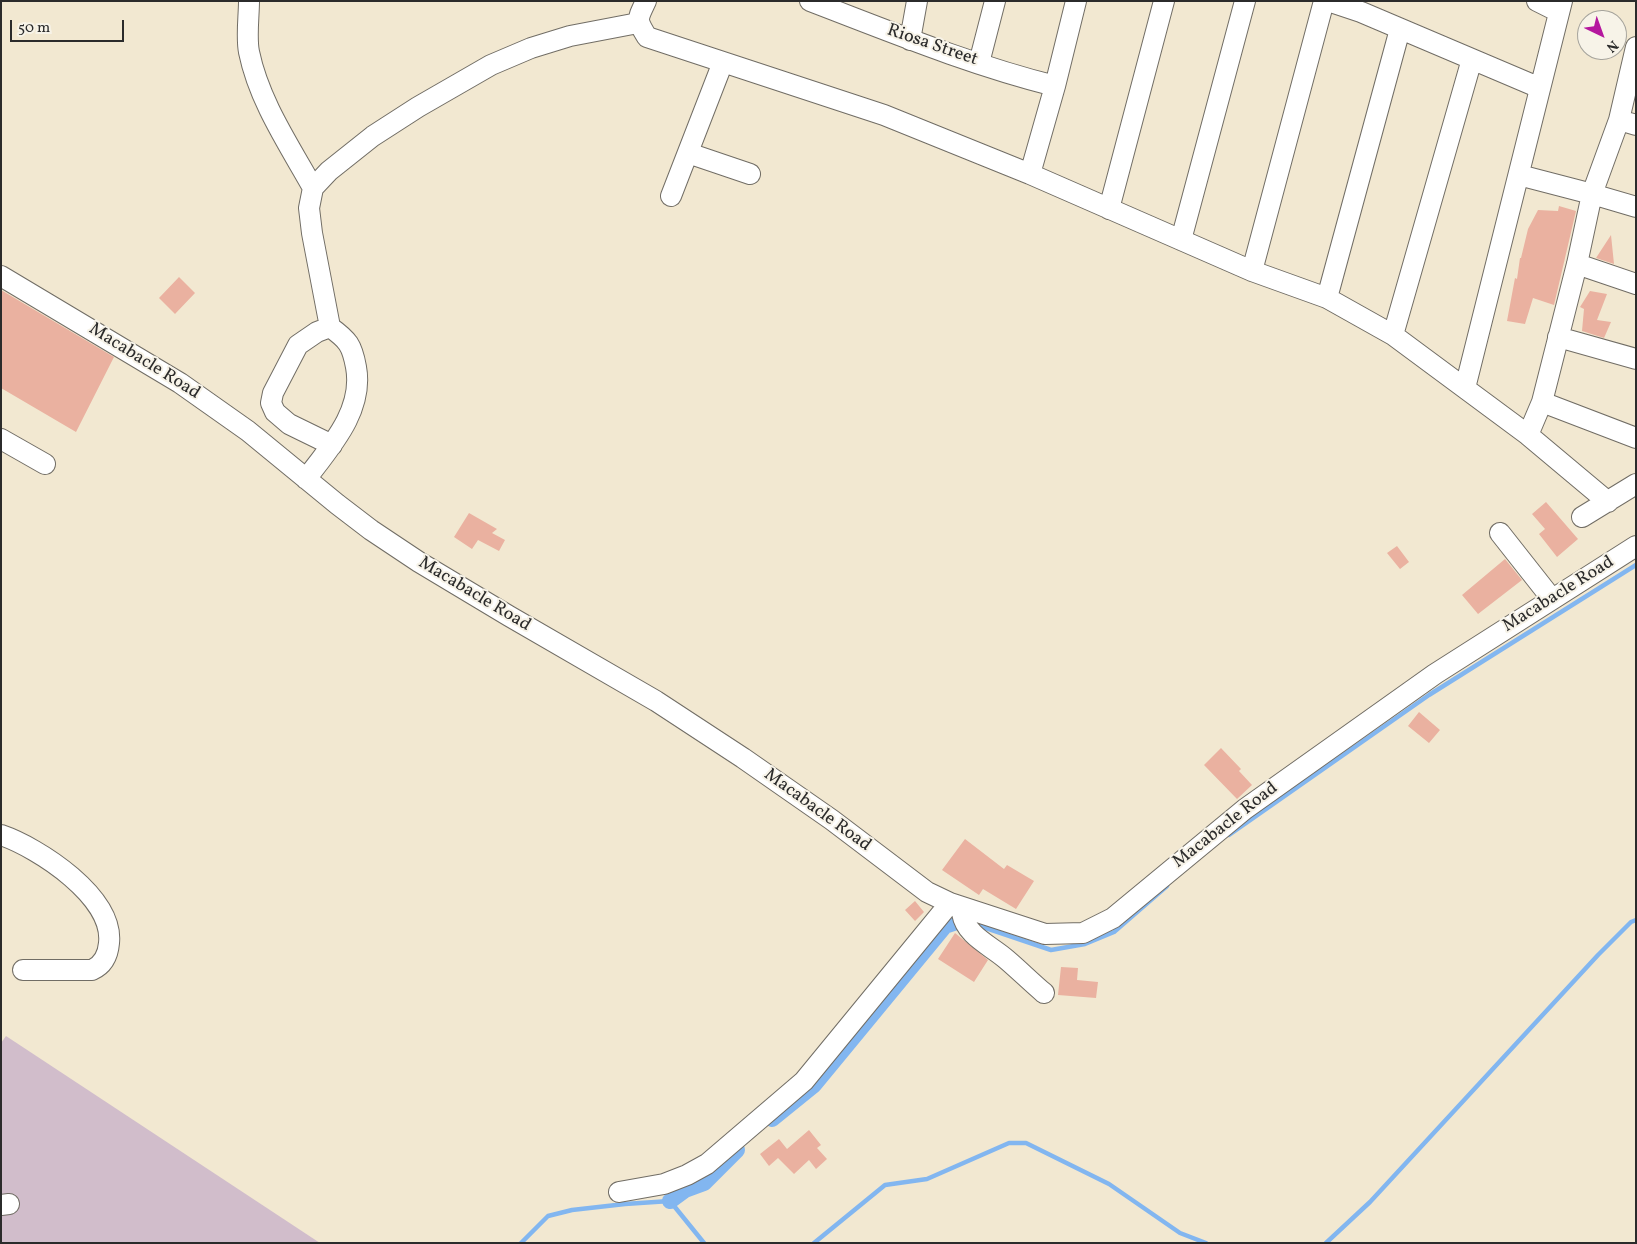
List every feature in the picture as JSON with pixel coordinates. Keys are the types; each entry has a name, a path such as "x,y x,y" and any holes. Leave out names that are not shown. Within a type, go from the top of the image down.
{"street":[{"path":"249,1 248,50 258,84 275,120 313,188"},
{"path":"646,1 638,23 647,37 884,115 1030,174 1252,270 1327,298 1394,335 1528,436 1608,502"},
{"name":"Riosa Street","path":"810,1 910,40 1019,77 1055,86"},
{"path":"910,40 917,1"},
{"path":"979,63 995,1"},
{"path":"1030,174 1055,86 1076,1"},
{"path":"1109,209 1164,1"},
{"path":"1181,240 1245,1"},
{"path":"1252,270 1324,1"},
{"path":"1328,1 1363,7 1400,29 1540,88"},
{"path":"1465,388 1560,6 1537,1"},
{"path":"306,479 332,445 354,407 359,380 353,350 342,336 330,327 312,233 309,208 313,188 329,171 373,136 418,107 491,65 530,48 570,36 638,23"},
{"path":"1327,298 1400,29"},
{"path":"1528,436 1542,402 1577,264 1592,194 1627,122 1636,47"},
{"path":"1394,335 1472,59"},
{"path":"671,196 723,62"},
{"path":"688,153 750,174"},
{"path":"1519,175 1636,207"},
{"path":"1577,264 1636,284"},
{"name":"Macabacle Road","path":"1,276 180,383 248,431 337,504 420,562 656,701 743,758 832,820 927,892 957,906 1045,934 1083,933 1113,918 1245,809 1435,674 1636,546"},
{"path":"330,327 317,332 298,345 273,393 272,403 275,412 289,424 332,445"},
{"path":"1558,337 1636,360"},
{"path":"1542,402 1636,438"},
{"path":"1,439 45,464"},
{"path":"1582,517 1636,484"},
{"path":"1500,533 1552,599"},
{"path":"1,835 26,844 63,871 87,892 107,922 110,935 109,950 99,967 92,970 23,970"},
{"path":"619,1192 664,1184 687,1175 707,1164 804,1081 957,906 962,913 964,921 976,936 1006,958 1044,993"}],"shaded area":[{"path":"6,1036 320,1243 1,1243 1,1043"}],"building":[{"path":"1559,206 1576,211 1554,305 1533,298 1525,324 1507,321 1515,278 1517,279 1520,258 1528,229 1538,210 1558,211"},
{"path":"1611,235 1614,264 1596,258"},
{"path":"179,277 195,293 175,314 159,298"},
{"path":"1,290 114,357 76,432 1,388"},
{"path":"1590,291 1607,294 1597,320 1611,322 1604,338 1582,331 1584,309 1580,307"},
{"path":"1546,502 1578,539 1557,557 1539,534 1545,529 1532,514"},
{"path":"469,513 497,529 492,533 505,540 499,551 478,540 472,549 454,537"},
{"path":"1397,546 1409,562 1400,569 1387,553"},
{"path":"1505,559 1522,580 1478,614 1462,595"},
{"path":"1419,712 1440,730 1429,743 1408,726"},
{"path":"1221,748 1241,769 1239,771 1252,785 1237,799 1204,765"},
{"path":"965,839 1004,869 1007,865 1034,881 1016,909 983,889 979,895 942,870"},
{"path":"915,901 924,912 915,921 905,910"},
{"path":"955,933 988,960 974,982 938,959"},
{"path":"1061,967 1078,968 1077,980 1098,982 1096,998 1058,995"},
{"path":"809,1130 821,1145 817,1148 827,1159 816,1169 809,1160 794,1174 778,1158 769,1166 760,1154 779,1139 787,1149"}],"waterway":[{"path":"1229,835 1429,695 1636,565"},
{"path":"974,924 1051,950 1085,944 1114,932 1167,886"},
{"path":"1326,1243 1370,1202 1598,955 1631,922 1636,920"},
{"path":"772,1119 814,1085 945,926 957,922"},
{"path":"785,1110 814,1085"},
{"path":"814,1243 885,1185 927,1179 1009,1143 1026,1143 1109,1184 1180,1233 1206,1243"},
{"path":"670,1201 685,1190 704,1183 737,1150"},
{"path":"521,1243 548,1216 572,1210 670,1201 704,1243"}]}
